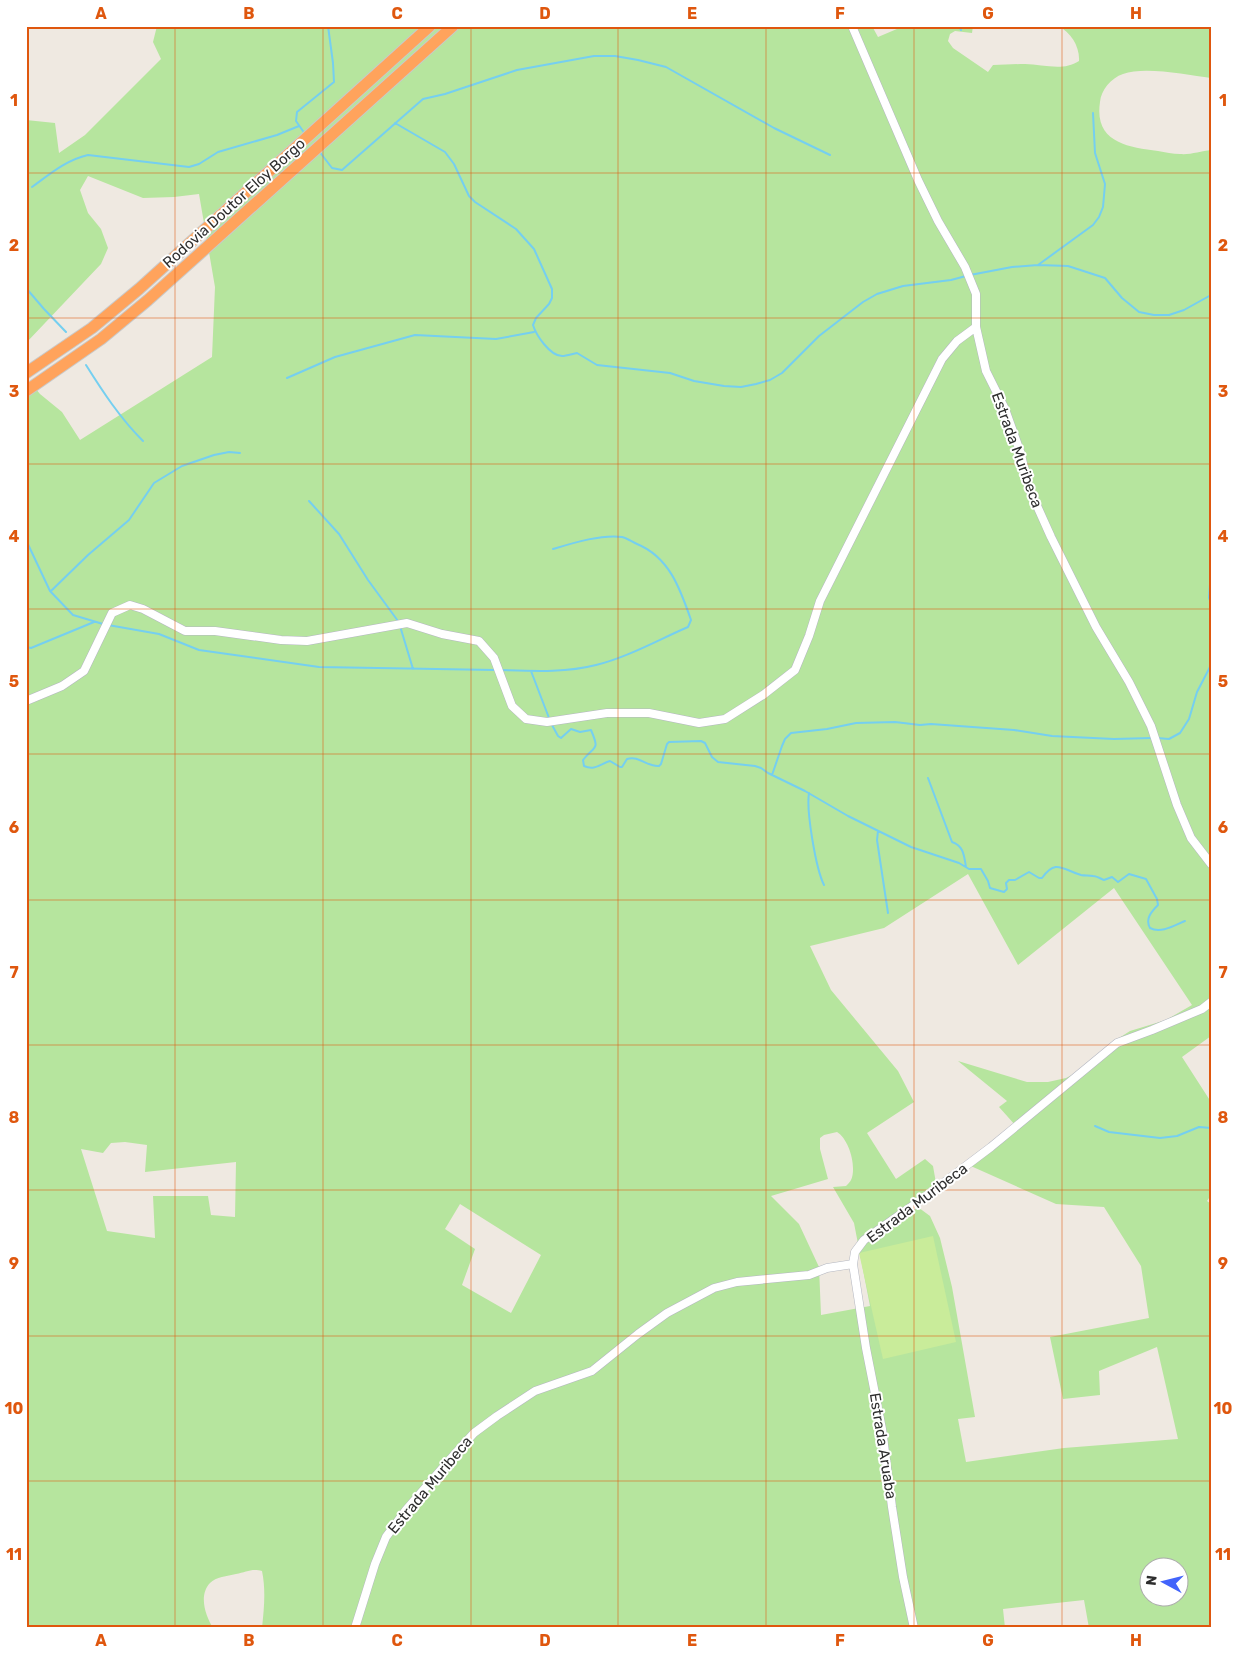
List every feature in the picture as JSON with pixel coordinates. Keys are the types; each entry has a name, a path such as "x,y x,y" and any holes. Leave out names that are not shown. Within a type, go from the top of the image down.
{"highway":[{"name":"Rodovia Doutor Eloy Borgo","path":"26,373 92,328 139,289 430,26"},
{"name":"Rodovia Doutor Eloy Borgo","path":"26,391 76,358 131,315 452,26"}],"street":[{"name":"Estrada Muribeca","path":"852,26 918,180 938,221 965,267 976,294 976,328 986,371 1011,426 1020,451 1029,488 1096,627 1151,726 1177,805 1191,838 1211,864"},
{"path":"26,701 62,686 84,671 112,614 130,605 143,609 185,630 215,631 281,640 307,641 407,623 442,634 479,641 494,658 512,706 526,719 547,722 607,713 649,713 699,723 725,719 763,695 794,670 809,636 820,601 942,359 957,341 976,328"},
{"name":"Estrada Muribeca","path":"355,1628 375,1564 386,1537 406,1510 454,1455 474,1433 490,1421 535,1391 592,1371 667,1313 714,1288 737,1282 809,1275 827,1268 853,1264 855,1252 864,1240 991,1147 1117,1043 1202,1009 1211,1002"},
{"name":"Estrada Aruaba","path":"853,1264 866,1348 882,1429 892,1507 914,1628"}],"green space":[{"path":"157,26 872,26 878,37 904,26 973,26 972,33 955,31 950,34 948,41 953,48 988,72 993,65 1025,64 1059,67 1079,61 1078,50 1071,36 1058,26 1211,26 1211,78 1154,71 1123,74 1114,78 1105,89 1100,102 1099,115 1102,126 1108,134 1124,144 1177,154 1211,150 1211,1036 1182,1057 1211,1102 1211,1195 1207,1201 1211,1204 1211,1628 1089,1628 1084,1600 1003,1609 1005,1628 262,1628 264,1585 262,1571 255,1570 215,1579 206,1588 204,1606 213,1628 26,1628 26,377 40,394 62,412 80,440 212,357 215,287 199,194 143,198 88,176 80,190 88,213 101,229 108,248 101,264 26,343 26,120 55,123 59,153 85,135 161,59 153,42","holes":["968,874 1018,965 1114,888 1192,1005 1166,1020 1130,1031 1108,1045 1080,1071 1066,1078 1048,1082 1027,1082 958,1061 1007,1101 999,1107 1016,1126 964,1163 1056,1204 1104,1207 1141,1266 1149,1318 1050,1337 1063,1399 1100,1395 1099,1371 1157,1347 1178,1439 1064,1448 966,1462 958,1419 975,1417 952,1287 940,1238 930,1216 911,1202 936,1183 933,1166 925,1159 896,1179 867,1133 914,1102 898,1071 831,990 810,946 884,928","837,1132 845,1141 851,1154 853,1174 846,1186 833,1187 854,1223 870,1306 821,1315 819,1267 799,1224 771,1196 828,1179 820,1149 820,1138","125,1142 147,1145 145,1172 236,1162 235,1217 211,1215 208,1196 153,1196 155,1238 107,1231 81,1149 103,1153 111,1143","460,1204 541,1255 511,1313 462,1285 475,1249 445,1229"]},
{"path":"933,1236 956,1342 883,1359 859,1253"}],"waterway":[{"path":"305,134 296,121 297,112 334,82 328,26"},
{"path":"959,26 961,30"},
{"path":"319,151 332,168 342,170 423,99 445,94 517,70 594,56 615,56 666,67 774,128 830,155"},
{"path":"1038,265 1093,225 1103,207 1105,184 1095,153 1093,113"},
{"path":"395,123 445,152 454,164 469,196 516,229 534,249 552,289 552,298 536,318 533,325 544,344 557,355 564,356 577,353 597,365 670,373 694,381 741,387 770,380 782,373 819,336 863,302 877,294 903,286 951,280 966,276"},
{"path":"32,187 65,164 88,155 189,167 199,164 218,152 277,135 299,126"},
{"path":"970,275 1012,267 1038,265 1068,266 1105,278 1122,298 1139,312 1154,315 1169,315 1184,310 1211,295"},
{"path":"26,288 66,332"},
{"path":"287,378 335,357 415,335 496,339 534,332"},
{"path":"86,365 119,414 143,441"},
{"path":"51,591 88,555 129,520 154,483 182,466 214,455 229,452 240,453"},
{"path":"309,501 339,534 368,580 398,621"},
{"path":"500,670 536,671 584,668 631,653 688,627 691,620 678,585 665,565 648,550 626,538 614,536 588,540 553,549"},
{"path":"26,540 50,591 73,615 103,624"},
{"path":"1211,571 1209,598 1211,603"},
{"path":"26,647 31,648 94,622"},
{"path":"108,625 159,634 199,650 319,667 495,670"},
{"path":"400,626 413,669"},
{"path":"1157,738 1169,739 1180,733 1189,719 1197,692 1211,665"},
{"path":"531,671 549,718"},
{"path":"772,775 785,739 791,733 827,729 856,723 895,722 920,725 931,724 1014,730 1052,736 1114,739 1152,738"},
{"path":"552,725 561,738 571,729 580,732 591,730 596,745 583,760 584,766 594,767 610,761 622,767 627,759 631,758 659,766 669,742 701,741 705,743 712,757 718,762 761,768 848,816 911,847 959,863 969,869 981,869 990,888 1004,892 1007,889 1006,883 1009,880 1015,880 1029,872 1042,878 1051,868 1056,867 1081,875 1096,876 1104,880 1112,877 1118,882 1129,874 1146,879 1157,899 1158,905 1148,919 1150,928 1159,930 1185,921"},
{"path":"928,778 952,842 961,849 966,867"},
{"path":"809,793 808,801 812,840 824,885"},
{"path":"878,831 877,840 888,913"},
{"path":"1095,1126 1109,1132 1160,1138 1177,1136 1199,1127 1211,1128"}]}
